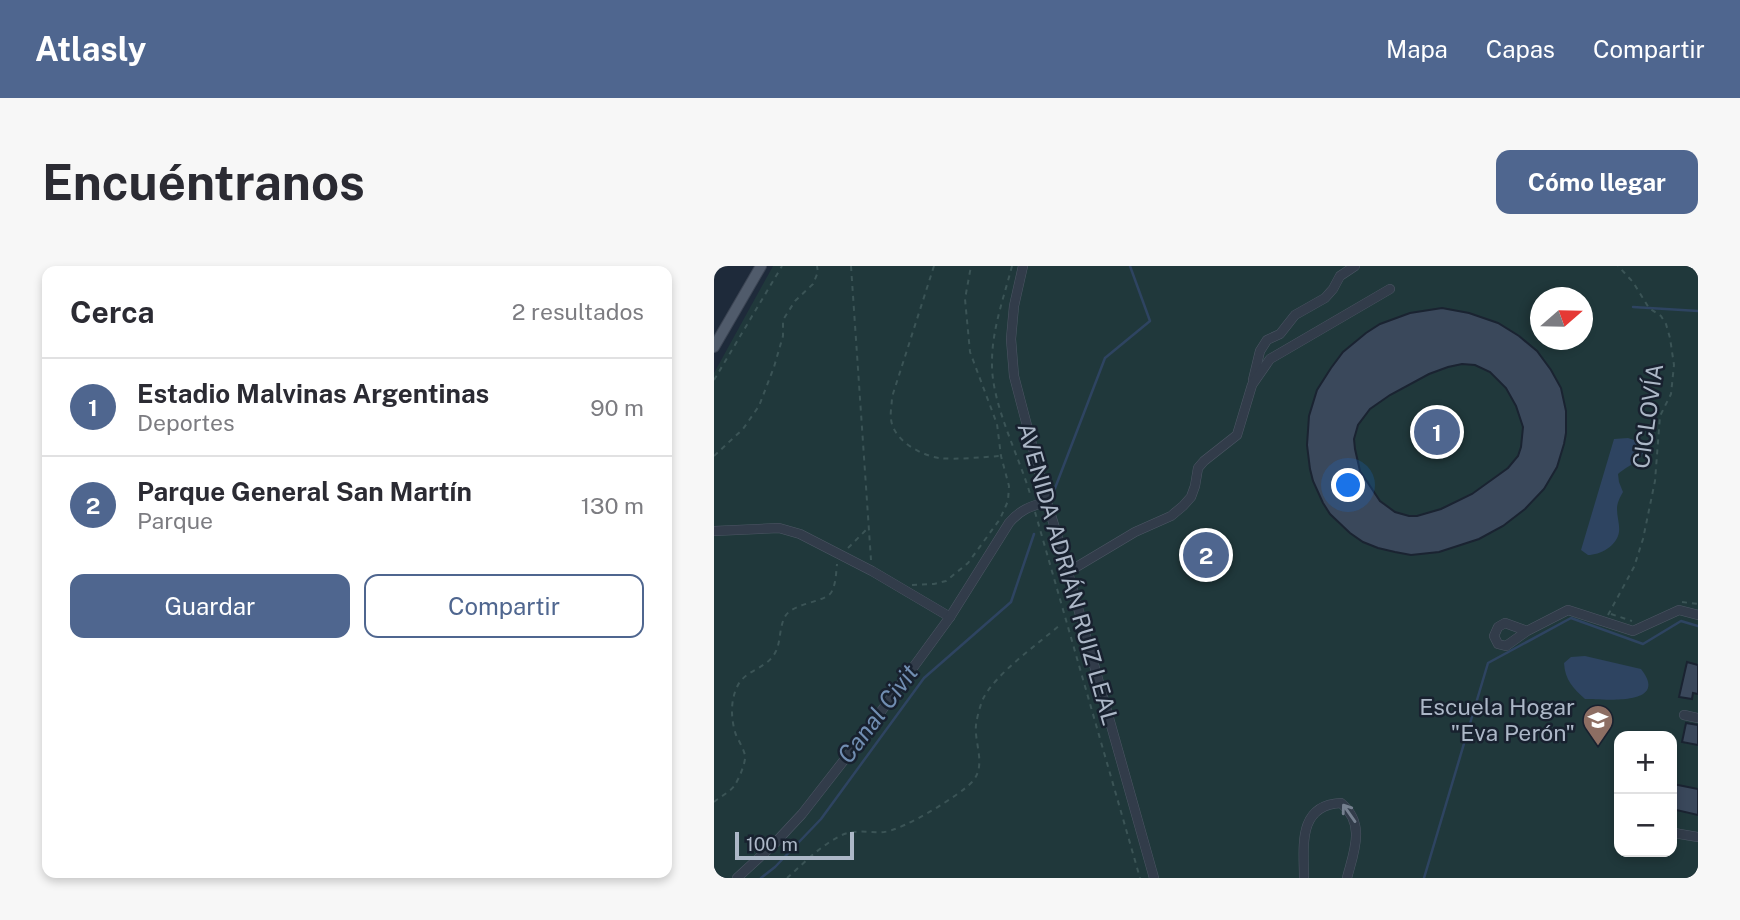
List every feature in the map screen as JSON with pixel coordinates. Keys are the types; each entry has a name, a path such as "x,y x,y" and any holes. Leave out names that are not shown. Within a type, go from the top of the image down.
{"main road":[{"path":"714,347 761,266"}],"street":[{"name":"AVENIDA ADRIÁN RUIZ LEAL","path":"1023,266 1014,306 1011,339 1014,376 1154,878"},
{"path":"1068,572 1135,532 1171,516 1191,497 1198,468 1237,435 1261,351 1267,340 1280,334 1295,315 1325,298 1340,276 1355,266"},
{"path":"1252,385 1270,359 1390,289"},
{"path":"737,878 802,814 866,732 950,617 1009,523 1018,513 1033,505 1047,502"},
{"path":"714,531 771,528 800,534 872,571 950,617"},
{"path":"1527,631 1568,610 1633,631 1679,610 1698,615"},
{"path":"1685,715 1698,718"},
{"path":"1304,878 1305,829 1310,817 1329,803 1341,803 1349,809 1357,831 1347,878"},
{"path":"1677,834 1698,837"}],"path":[{"path":"714,380 782,266"},
{"path":"714,456 743,429 759,406 783,336 783,320 795,301 813,284 818,272 817,266"},
{"path":"851,266 872,571"},
{"path":"934,266 892,397 891,420 896,434 908,444 940,458 1001,456"},
{"path":"897,586 934,584 946,580 968,563 1000,519 1007,501 1009,486 1001,456 997,424 970,352 964,299 971,266"},
{"path":"1012,266 996,327 993,378 1033,505 1140,878"},
{"name":"CICLOVÍA","path":"1605,621 1634,566 1643,539 1655,481 1660,416 1671,394 1674,365 1667,324 1661,316 1648,308 1633,282 1618,266"},
{"path":"714,802 734,788 744,763 745,756 732,720 737,688 743,678 772,658 776,652 783,618 791,609 829,596 837,561 869,528"},
{"path":"787,878 843,834 886,832 936,808 972,782 977,773 980,753 976,726 982,701 993,682 1060,625"}],"green space":[{"path":"773,266 1698,266 1698,878 714,878 714,373"}],"water":[{"path":"1628,438 1645,447 1638,460 1618,474 1623,492 1617,507 1618,537 1607,549 1588,555 1581,550 1614,439"},
{"path":"1585,656 1641,669 1648,681 1647,690 1641,695 1618,700 1585,699 1570,683 1564,663 1571,657"}],"building":[{"path":"1442,308 1469,313 1498,323 1530,345 1530,350 1537,351 1561,388 1566,411 1566,433 1557,467 1544,489 1525,509 1503,526 1479,539 1439,552 1411,555 1378,548 1350,533 1330,514 1323,503 1313,481 1307,445 1309,416 1317,390 1343,352 1380,324 1410,313","holes":["1475,365 1490,372 1506,388 1523,427 1518,456 1508,468 1472,494 1441,509 1417,516 1395,512 1380,501 1360,471 1355,449 1354,439 1358,425 1370,409 1390,395 1448,367"]},
{"path":"1687,662 1698,665 1698,694 1693,693 1692,699 1679,697"},
{"path":"1686,723 1698,725 1698,745 1682,742"},
{"path":"1677,785 1698,789 1698,815 1677,810"}],"waterway":[{"name":"Canal Civit","path":"1052,496 1105,358 1150,321 1130,266"},
{"name":"Canal Civit","path":"1633,307 1698,311"},
{"name":"Canal Civit","path":"761,878 821,819 924,678 1011,602 1034,534"},
{"path":"1424,878 1488,663 1571,618 1643,644 1681,621 1698,626"}],"place":[{"name":"Estadio Malvinas Argentinas","path":"1437,432"},
{"name":"Parque General San Martín","path":"1206,555"},
{"name":"Escuela Hogar \"Eva Perón\"","path":"1598,747"}]}
